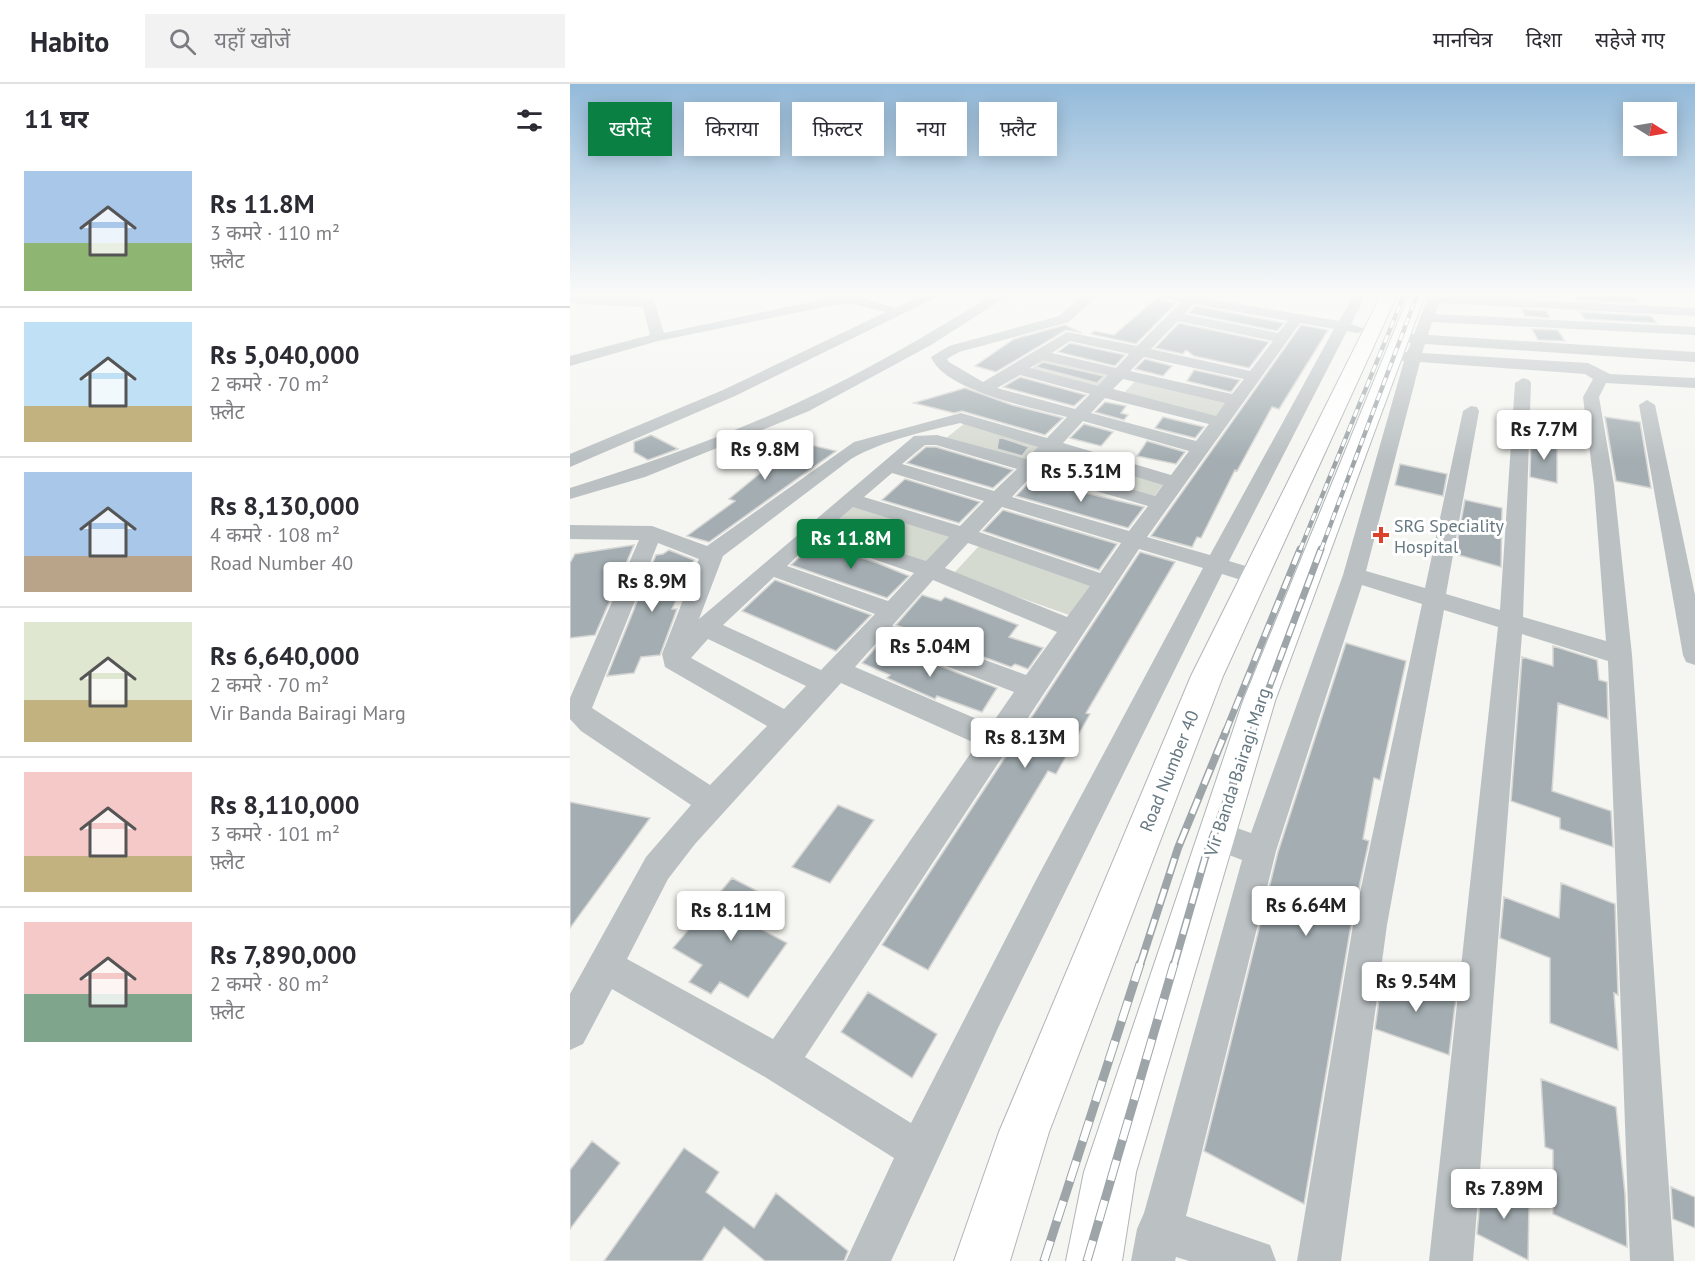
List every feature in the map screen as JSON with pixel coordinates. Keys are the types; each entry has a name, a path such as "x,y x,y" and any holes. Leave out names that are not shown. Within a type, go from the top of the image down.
{"main road":[{"name":"Road Number 40","path":"982,1261 1024,1132 1207,676 1306,467 1388,350"},
{"name":"Vir Banda Bairagi Marg","path":"1094,1261 1110,1172 1259,701 1395,350"}],"street":[{"path":"570,361 611,350"},
{"path":"572,456 800,350"},
{"path":"572,456 729,393 819,350"},
{"path":"572,456 572,501 803,407 911,350"},
{"path":"952,350 939,357 939,363 982,389 1082,414 1200,448"},
{"path":"982,389 1018,370 1044,350"},
{"path":"1137,350 1253,376"},
{"path":"779,1063 1072,629 1136,540 1174,482 1273,350"},
{"path":"868,1261 918,1150 1216,564 1273,458 1380,350"},
{"path":"1254,1261 1156,1245 1260,851 1354,575 1400,350"},
{"path":"1502,350 1596,374 1695,383"},
{"path":"1577,350 1596,374"},
{"path":"1590,350 1695,357"},
{"path":"570,1031 657,868 712,803 786,723 1142,351"},
{"path":"1037,354 1234,400"},
{"path":"1018,370 1220,422"},
{"path":"1596,374 1591,397 1604,485 1620,655 1652,1261"},
{"path":"1451,1261 1510,622 1522,383"},
{"path":"1647,405 1695,655"},
{"path":"1318,1261 1370,926 1471,411"},
{"path":"674,660 674,654 711,556 844,455 901,433 960,418 1174,482"},
{"path":"674,660 705,627 812,531 920,441 927,439 1159,504"},
{"path":"1273,458 1306,467"},
{"path":"888,466 1001,498 1254,576"},
{"path":"851,500 966,535 1105,583"},
{"path":"812,531 930,570 1072,629"},
{"path":"570,532 652,533 711,556"},
{"path":"652,533 579,708 582,716 591,723 712,803"},
{"path":"771,568 892,611"},
{"path":"1354,575 1620,655"},
{"path":"705,627 998,740"},
{"path":"875,629 1032,688"},
{"path":"674,660 786,723"},
{"path":"1216,836 1260,851"},
{"path":"606,966 779,1063 918,1150"}],"shaded area":[{"path":"1045,357 1118,374 1103,389 1029,371"},
{"path":"1136,380 1228,401 1216,417 1122,395"},
{"path":"965,423 1045,445 1028,462 945,439"},
{"path":"1064,452 1165,482 1153,498 1047,469"},
{"path":"854,505 955,539 929,565 825,529"},
{"path":"979,546 1094,585 1072,616 953,574"}],"building":[{"path":"998,350 1033,350 996,372 975,366"},
{"path":"1061,350 1102,350 1125,355 1115,366 1058,352"},
{"path":"1164,350 1263,350 1249,368 1194,356 1186,350 1183,354"},
{"path":"1283,350 1316,350 1279,409 1272,407 1237,471 1235,470 1201,538 1197,537 1192,547 1151,536"},
{"path":"1145,359 1172,366 1163,376 1135,369"},
{"path":"1043,362 1104,376 1097,383 1036,367"},
{"path":"1194,370 1240,380 1231,392 1187,381"},
{"path":"1020,377 1086,395 1074,406 1003,387"},
{"path":"965,388 1012,405 1063,418 1045,435 962,411 954,413 914,403"},
{"path":"1105,402 1126,406 1121,413 1128,415 1124,420 1095,412"},
{"path":"1163,417 1204,427 1195,438 1155,428"},
{"path":"1605,417 1640,422 1651,488 1616,481"},
{"path":"1084,424 1113,432 1101,446 1070,438"},
{"path":"651,435 678,449 648,460 634,452 634,442"},
{"path":"775,435 803,446 807,444 836,451 709,542 687,536 735,501 729,499 769,466 742,455"},
{"path":"999,437 1029,447 1022,456 997,449"},
{"path":"1531,439 1557,445 1557,483 1530,477"},
{"path":"1147,441 1185,452 1176,464 1137,456"},
{"path":"926,447 936,447 1013,470 993,488 907,463"},
{"path":"1400,464 1447,474 1443,496 1395,485"},
{"path":"1035,476 1051,480 1048,484 1144,507 1128,528 1016,496"},
{"path":"905,479 980,502 959,523 882,500"},
{"path":"1465,500 1502,508 1501,567 1455,554"},
{"path":"1003,510 1117,544 1099,570 983,531"},
{"path":"816,542 909,576 887,598 791,565"},
{"path":"634,545 595,635 570,638 570,563 575,554"},
{"path":"669,550 694,560 672,609 677,609 660,655 641,657 634,673 607,676 656,555"},
{"path":"1140,552 1175,562 1086,713 1090,714 1056,774 1048,771 928,970 882,945"},
{"path":"775,580 871,615 836,651 742,611"},
{"path":"922,595 941,601 945,597 1018,625 1009,637 1043,648 1028,669 1015,664 1011,667 896,625"},
{"path":"880,643 997,688 982,712 937,696 935,699 887,678 890,675 862,663"},
{"path":"1346,643 1406,661 1380,780 1374,778 1363,839 1369,841 1351,925 1304,1204 1204,1151 1278,852"},
{"path":"1553,646 1597,660 1599,680 1607,682 1608,719 1558,703 1552,791 1611,811 1613,847 1560,829 1560,818 1511,801 1522,657 1553,666"},
{"path":"570,802 650,818 570,928"},
{"path":"838,805 874,820 830,883 792,867"},
{"path":"732,878 759,892 748,906 770,917 761,929 787,943 748,998 720,982 711,994 689,982 702,965 673,948"},
{"path":"1561,883 1615,904 1618,995 1614,993 1618,1050 1550,1023 1550,958 1500,938 1504,897 1559,918"},
{"path":"1383,972 1456,997 1449,1055 1375,1029"},
{"path":"868,992 937,1034 912,1078 841,1032"},
{"path":"1541,1079 1616,1107 1625,1194 1627,1247 1553,1214 1553,1150 1545,1147"},
{"path":"592,1141 620,1163 570,1229 570,1170"},
{"path":"684,1148 719,1172 706,1192 754,1228 776,1193 848,1251 844,1261 765,1261 724,1227 702,1261 604,1261"},
{"path":"1482,1180 1529,1203 1528,1260 1477,1234"},
{"path":"1671,1187 1695,1197 1695,1228 1673,1219"}],"railway":[{"path":"1300,550 1382,350"},
{"path":"1321,550 1396,350"},
{"path":"1225,733 1300,549"},
{"path":"1252,733 1321,549"},
{"path":"1140,965 1178,848 1226,731"},
{"path":"1174,965 1205,858 1253,731"},
{"path":"1044,1261 1140,964"},
{"path":"1087,1261 1174,964"}],"place":[{"name":"SRG Speciality Hospital","path":"1381,535"}]}
